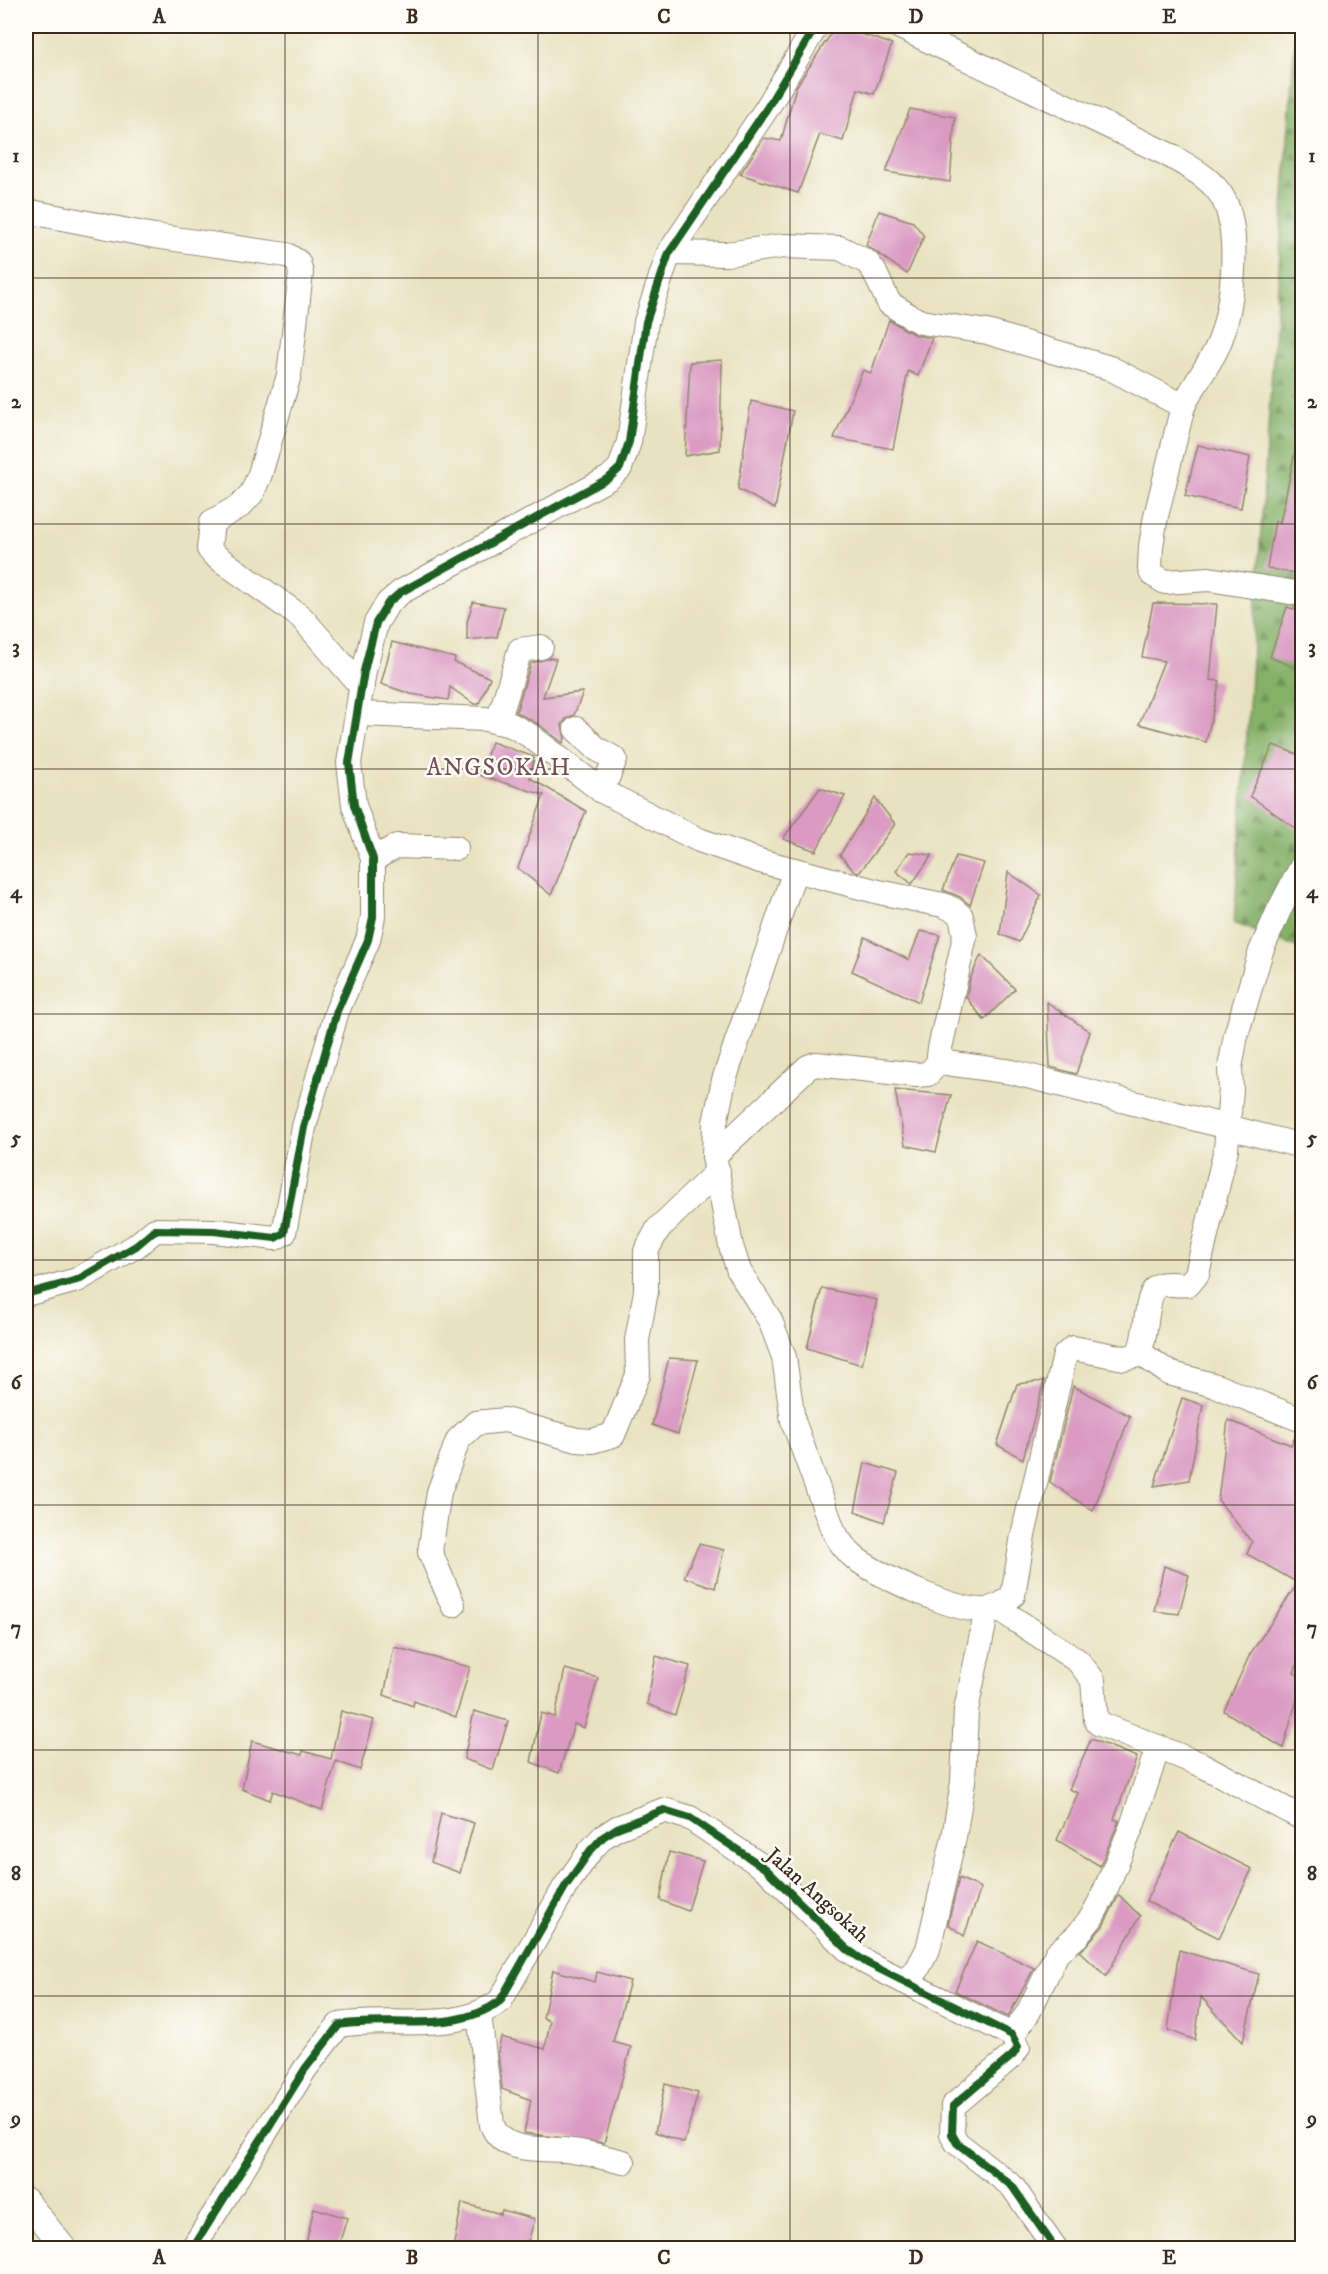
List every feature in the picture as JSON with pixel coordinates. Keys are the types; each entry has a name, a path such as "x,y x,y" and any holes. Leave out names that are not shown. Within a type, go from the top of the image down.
{"street":[{"path":"26,1294 77,1280 136,1246 155,1230 214,1231 275,1238 284,1233 304,1126 337,1011 368,940 375,898 373,859 350,788 349,763 376,623 388,603 401,592 589,489 620,468 629,442 646,322 669,253 766,108 816,26"},
{"path":"898,26 1167,154 1204,176 1223,199 1231,225 1233,262 1226,315 1216,348 1183,406 1156,516 1149,568 1152,574 1164,582 1209,579 1302,594"},
{"path":"26,211 154,237 287,255 298,262 301,273 289,375 261,474 252,493 240,506 212,522 209,549 214,555 301,617 362,687"},
{"path":"669,253 726,254 783,246 840,248 867,262 874,271 889,303 921,322 987,332 1110,368 1183,406"},
{"path":"376,623 380,659"},
{"path":"498,722 520,650 541,647"},
{"path":"359,714 486,718 511,725 529,735 602,791 699,840 795,870 879,892 943,905 961,916 965,936 940,1048 941,1060 928,1074 917,1075 816,1064 808,1067 658,1229 649,1245 646,1291 637,1340 638,1375 613,1435 592,1441 577,1440 506,1420 477,1423 458,1440 439,1492 430,1552 453,1605"},
{"path":"576,729 597,749 615,759 602,791"},
{"path":"373,859 397,846 456,849"},
{"path":"795,870 724,1080 715,1123 716,1164 731,1246 739,1271 770,1320 784,1357 793,1421 832,1530 842,1546 855,1558 883,1574 966,1609 991,1608 1013,1595 1023,1534 1065,1354 1073,1348 1130,1358 1139,1352 1156,1288 1161,1284 1189,1284 1197,1274 1222,1170 1228,1125 1232,1053 1246,997 1265,941 1302,866"},
{"path":"941,1060 951,1064 1012,1072 1228,1125 1302,1146"},
{"path":"1139,1352 1169,1373 1213,1385 1302,1420"},
{"path":"991,1608 1078,1661 1093,1680 1098,1723 1202,1765 1302,1818"},
{"path":"903,1981 917,1970 928,1949 954,1837 963,1782 966,1710 991,1608"},
{"path":"1055,2248 1012,2186 957,2143 952,2134 953,2106 1013,2055 1018,2047 1012,2035 1028,2013 1058,1953 1077,1936 1092,1917 1102,1898 1132,1826 1158,1747"},
{"name":"Jalan Angsokah","path":"193,2248 305,2069 339,2025 453,2019 479,2013 500,2001 565,1887 603,1837 617,1828 664,1810 690,1818 766,1869 847,1949 867,1963 1012,2035"},
{"path":"479,2013 492,2125 496,2134 502,2140 523,2148 571,2151 623,2162"},
{"path":"26,2200 64,2248"}],"green space":[{"path":"1295,37 1302,38 1302,949 1234,923"}],"building":[{"path":"836,26 892,44 874,94 858,89 843,141 820,134 798,193 740,174 764,138 781,141 796,87"},
{"path":"910,109 955,117 950,182 886,172"},
{"path":"879,211 913,222 924,236 907,274 866,245"},
{"path":"889,320 915,335 932,338 918,376 908,371 893,449 834,438 863,370 871,373"},
{"path":"722,360 720,450 685,456 690,362"},
{"path":"751,401 793,411 775,509 738,489"},
{"path":"1198,445 1250,457 1241,508 1185,496"},
{"path":"1296,447 1302,447 1302,575 1267,568 1275,521 1280,522"},
{"path":"473,602 504,607 497,637 467,640 467,622"},
{"path":"1153,603 1217,604 1210,680 1220,681 1206,742 1139,724 1164,661 1142,657"},
{"path":"1287,607 1302,612 1302,671 1270,657"},
{"path":"392,642 455,658 454,662 490,678 479,704 474,704 450,687 448,700 411,694 381,684"},
{"path":"550,658 556,659 543,697 583,692 574,715 566,719 562,725 565,738 563,743 538,724 516,712 531,663"},
{"path":"492,742 534,757 530,778 586,811 551,895 518,868 544,795 479,775"},
{"path":"1273,745 1302,756 1302,833 1250,796"},
{"path":"820,788 845,796 816,851 783,839"},
{"path":"875,798 895,824 860,872 854,871 840,855"},
{"path":"909,852 932,855 912,884 896,871"},
{"path":"956,856 984,863 970,905 960,897 943,890"},
{"path":"1008,872 1041,895 1019,942 1000,934"},
{"path":"920,931 940,935 919,1002 852,971 865,937 909,960"},
{"path":"981,955 1015,989 984,1020 966,997 970,979"},
{"path":"1047,1002 1090,1032 1076,1074 1050,1067"},
{"path":"895,1090 951,1095 936,1152 905,1145"},
{"path":"822,1288 877,1300 862,1365 807,1348"},
{"path":"669,1358 698,1360 678,1434 652,1425"},
{"path":"1044,1381 1023,1459 997,1445 1017,1384"},
{"path":"1073,1386 1130,1416 1093,1511 1050,1482"},
{"path":"1182,1398 1203,1405 1189,1480 1154,1486"},
{"path":"1228,1420 1291,1445 1297,1433 1302,1434 1302,1652 1294,1673 1302,1677 1302,1682 1283,1748 1224,1711 1250,1654 1298,1583 1247,1554 1252,1542 1218,1500"},
{"path":"865,1463 898,1473 884,1522 855,1511"},
{"path":"699,1544 724,1550 715,1588 684,1577"},
{"path":"1164,1566 1189,1575 1179,1614 1154,1611"},
{"path":"394,1647 470,1667 456,1717 414,1701 413,1706 384,1695"},
{"path":"656,1656 690,1666 675,1715 647,1704"},
{"path":"565,1669 598,1678 584,1728 574,1724 559,1773 531,1762 541,1713 555,1717"},
{"path":"341,1711 374,1720 360,1770 336,1761 322,1810 273,1791 270,1800 242,1789 252,1741 302,1755 303,1751 331,1759"},
{"path":"474,1711 508,1721 493,1770 464,1759"},
{"path":"1091,1739 1137,1757 1114,1819 1119,1821 1100,1866 1057,1840 1078,1793 1069,1789"},
{"path":"441,1813 474,1823 460,1873 431,1862"},
{"path":"1179,1832 1252,1869 1219,1938 1146,1901"},
{"path":"669,1852 703,1861 688,1911 660,1900"},
{"path":"959,1878 981,1888 964,1936 948,1924"},
{"path":"1119,1895 1140,1916 1106,1976 1080,1952 1103,1926"},
{"path":"977,1941 1034,1968 1008,2017 955,1991"},
{"path":"1179,1950 1259,1974 1243,2042 1201,1997 1195,2040 1168,2030"},
{"path":"553,1970 595,1982 597,1972 630,1981 613,2042 631,2047 604,2143 524,2133 531,2100 502,2089 498,2053 501,2037 545,2049 550,2021 543,2018"},
{"path":"665,2084 698,2093 684,2143 655,2132"},
{"path":"462,2203 501,2214 502,2210 535,2219 526,2248 453,2248"},
{"path":"314,2208 347,2218 338,2248 305,2248"}],"cycle path":[{"path":"26,1294 77,1280 136,1246 155,1230 214,1231 275,1238 284,1233 304,1127 337,1011 368,940 373,917 373,859 354,805 349,763 364,671 376,623 388,603 401,592 609,478 620,468 629,442 646,322 669,253 767,108 816,26"},
{"path":"193,2248 305,2069 339,2025 443,2021 463,2018 500,2001 565,1887 590,1851 603,1837 617,1828 664,1810 690,1818 766,1869 847,1949 867,1963 1012,2035 1018,2047 1013,2055 953,2106 952,2134 957,2143 1012,2186 1055,2248"}],"district":[{"name":"ANGSOKAH","path":"499,767"}]}
